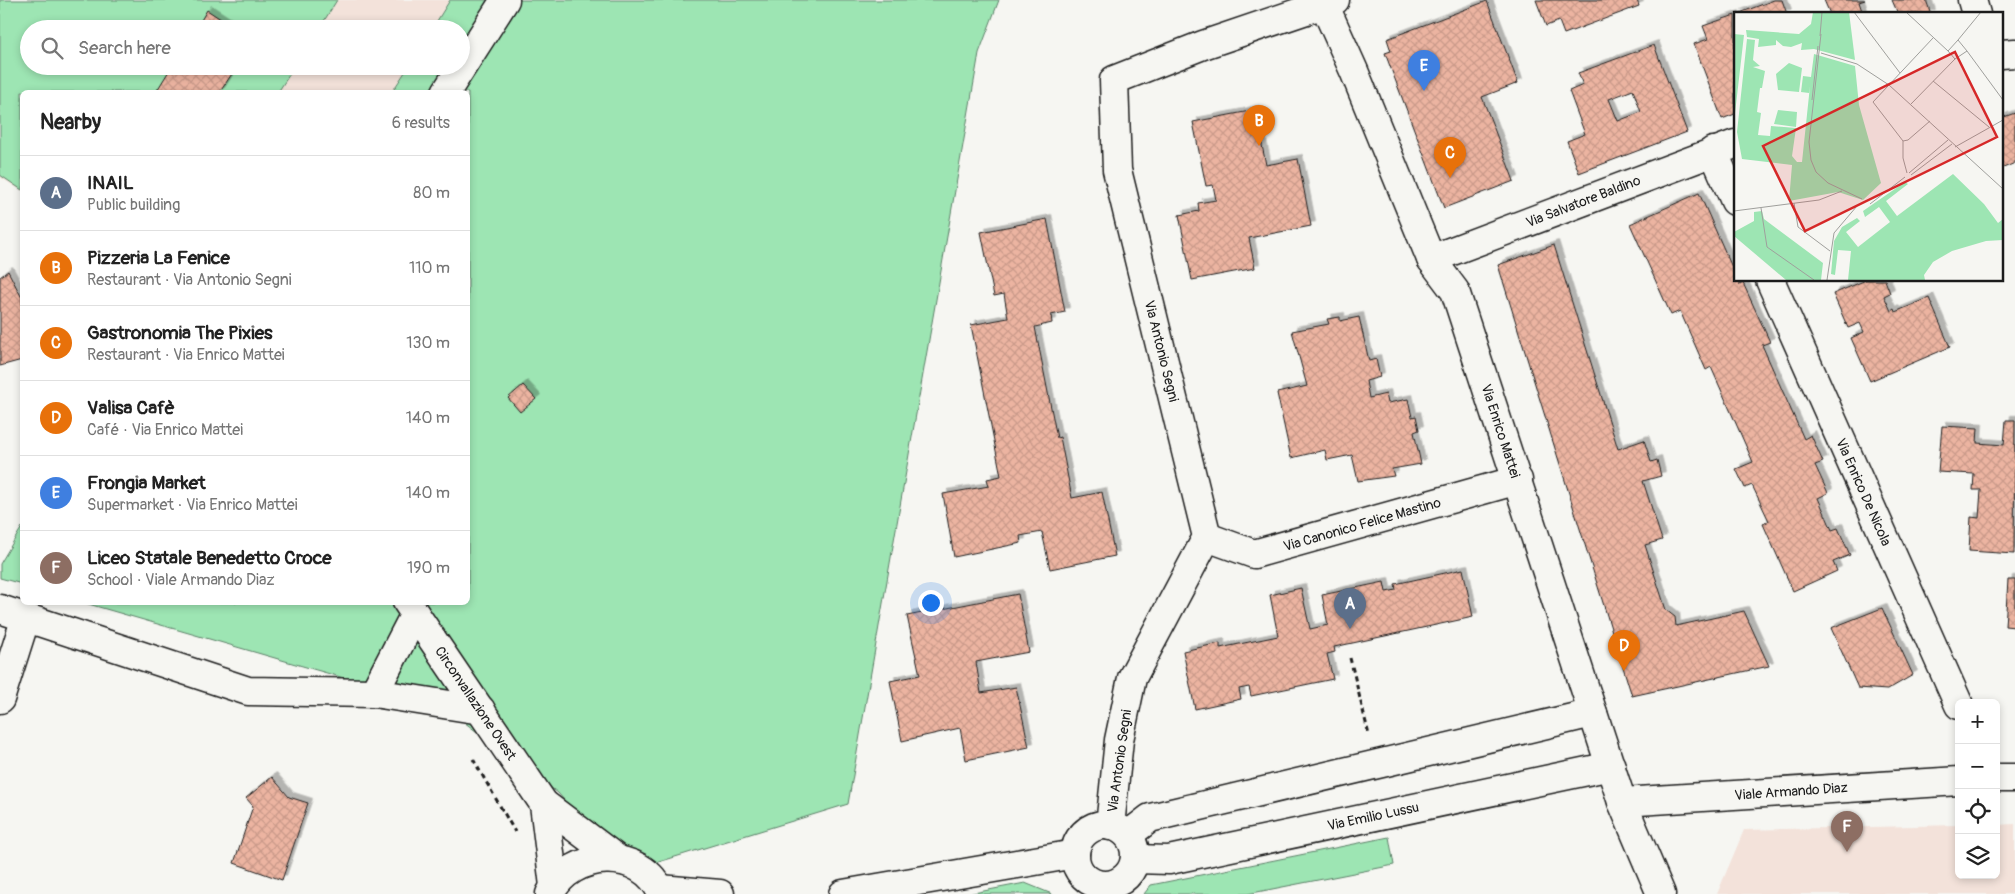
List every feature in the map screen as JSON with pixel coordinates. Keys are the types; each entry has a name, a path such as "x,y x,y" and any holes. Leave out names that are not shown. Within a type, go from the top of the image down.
{"street":[{"path":"470,55 505,0"},
{"name":"Via Enrico Mattei","path":"1327,1 1431,260 1455,291 1622,802 1661,894"},
{"name":"Via Antonio Segni","path":"1124,840 1119,740 1132,678 1208,536 1117,170 1114,80 1203,45 1327,1"},
{"path":"2002,54 2015,54"},
{"path":"447,90 457,75"},
{"path":"1724,148 1734,196"},
{"name":"Via Salvatore Baldino","path":"1431,260 1724,148"},
{"name":"Via Enrico De Nicola","path":"1770,281 1956,699"},
{"name":"Via Canonico Felice Mastino","path":"1208,536 1254,554 1518,480"},
{"path":"374,693 411,608"},
{"name":"Circonvallazione Ovest","path":"411,608 544,804 617,859"},
{"path":"0,609 248,691 374,693 481,710"},
{"path":"0,699 26,617"},
{"path":"1124,840 1150,818 1594,713"},
{"name":"Via Emilio Lussu","path":"1124,840 1169,860 1611,766"},
{"path":"2000,778 2015,778"},
{"name":"Viale Armando Diaz","path":"1622,802 1955,781"},
{"name":"Circonvallazione Ovest","path":"544,804 552,890"},
{"path":"1100,826 1124,840 1133,867 1122,880 1106,886 1096,884 1080,873 1075,854 1077,844 1082,835 1100,826"},
{"path":"843,894 1075,854"},
{"path":"552,890 566,873 581,863 599,859 617,859 634,865 649,875 661,891 720,894"}],"path":[{"path":"1350,658 1376,765"},
{"path":"472,758 519,839"}],"shaded area":[{"path":"0,0 450,0 438,20 20,20 20,75 403,75 393,90 20,90 20,190 0,177"},
{"path":"2015,824 2015,894 1717,894 1744,830 1955,825 1955,879 2000,879 2000,825"}],"green space":[{"path":"0,0 337,0 325,20 20,20 20,75 289,75 279,90 20,90 20,189 0,175"},
{"path":"450,0 999,0 979,53 848,804 626,872 558,793 444,707 92,605 470,605 470,90 393,90 403,75 470,75 470,20 438,20"},
{"path":"20,530 20,583 0,578 0,564"},
{"path":"1389,837 1394,865 1247,894 1144,894 1151,885"},
{"path":"1025,883 1052,894 968,894"}],"building":[{"path":"1536,0 1637,0 1639,6 1564,34 1559,21 1546,26"},
{"path":"1774,0 1782,0 1786,12 1742,12"},
{"path":"1824,0 1865,0 1859,2 1862,12 1829,12"},
{"path":"1892,0 1926,0 1930,12 1897,12"},
{"path":"1487,1 1518,83 1482,97 1514,181 1444,208 1385,53 1391,51 1387,39"},
{"path":"207,10 222,20 201,20"},
{"path":"1734,15 1734,114 1722,119 1694,44 1708,39 1703,26"},
{"path":"1654,45 1687,132 1579,173 1567,141 1585,134 1569,91 1583,85 1578,73","holes":["1633,90 1641,112 1618,121 1609,99"]},
{"path":"166,75 231,75 221,90 157,90"},
{"path":"1255,110 1266,165 1298,159 1311,226 1249,238 1255,268 1192,280 1179,215 1199,211 1198,203 1216,200 1213,185 1206,186 1193,122"},
{"path":"2015,113 2015,163 2002,169 2002,118"},
{"path":"1699,193 1734,272 1734,281 1738,281 1740,285 1743,283 1770,342 1762,345 1804,439 1811,435 1823,462 1815,465 1828,493 1818,498 1832,530 1838,528 1850,555 1833,562 1837,571 1793,591 1763,524 1769,521 1752,485 1745,488 1736,469 1753,462 1711,367 1706,370 1680,311 1671,315 1630,224"},
{"path":"1047,219 1065,312 1051,315 1052,323 1035,327 1057,438 1060,437 1072,498 1102,492 1115,556 1050,569 1042,532 1020,536 1021,543 954,557 943,494 989,486 987,479 1001,476 971,325 1008,318 1004,294 994,296 981,232"},
{"path":"1554,245 1618,449 1644,440 1651,462 1657,460 1661,476 1643,481 1662,540 1645,545 1666,610 1675,617 1676,626 1744,611 1769,666 1632,696 1498,265"},
{"path":"8,271 20,294 20,361 0,366 0,277"},
{"path":"1864,281 1885,281 1890,293 1884,296 1891,311 1894,309 1895,312 1929,298 1950,347 1870,381 1851,338 1864,332 1860,323 1848,328 1833,294"},
{"path":"1340,317 1340,321 1359,317 1369,361 1376,359 1380,377 1366,381 1369,398 1386,394 1388,403 1408,399 1412,417 1416,416 1419,430 1414,432 1421,464 1392,469 1394,476 1358,481 1352,455 1327,460 1325,450 1291,458 1277,393 1307,386 1292,331 1329,324 1327,319"},
{"path":"523,385 536,399 520,412 508,398"},
{"path":"2006,420 2015,420 2014,554 1969,551 1971,517 1979,518 1981,490 1973,490 1974,474 1938,472 1942,426 1978,428 1977,443 2004,445"},
{"path":"1463,569 1473,617 1334,647 1335,652 1327,654 1333,679 1251,696 1249,687 1239,689 1241,699 1195,709 1183,651 1220,643 1220,648 1278,636 1270,595 1301,588 1310,629 1328,625 1322,595 1384,582 1386,592 1396,590 1395,584"},
{"path":"2008,580 2015,580 2015,627 2005,626"},
{"path":"1018,594 1029,652 976,662 981,693 1016,687 1029,747 966,760 960,728 902,741 890,681 920,675 907,616"},
{"path":"1882,608 1913,675 1887,690 1858,688 1831,628"},
{"path":"272,777 289,797 308,803 282,880 234,863 253,806 246,798"}],"place":[{"name":"Frongia Market","path":"1424,91"},
{"name":"Pizzeria La Fenice","path":"1259,146"},
{"name":"Gastronomia The Pixies","path":"1450,178"},
{"name":"INAIL","path":"1350,629"},
{"name":"Valisa Cafè","path":"1624,671"},
{"name":"Liceo Statale Benedetto Croce","path":"1847,852"}]}
